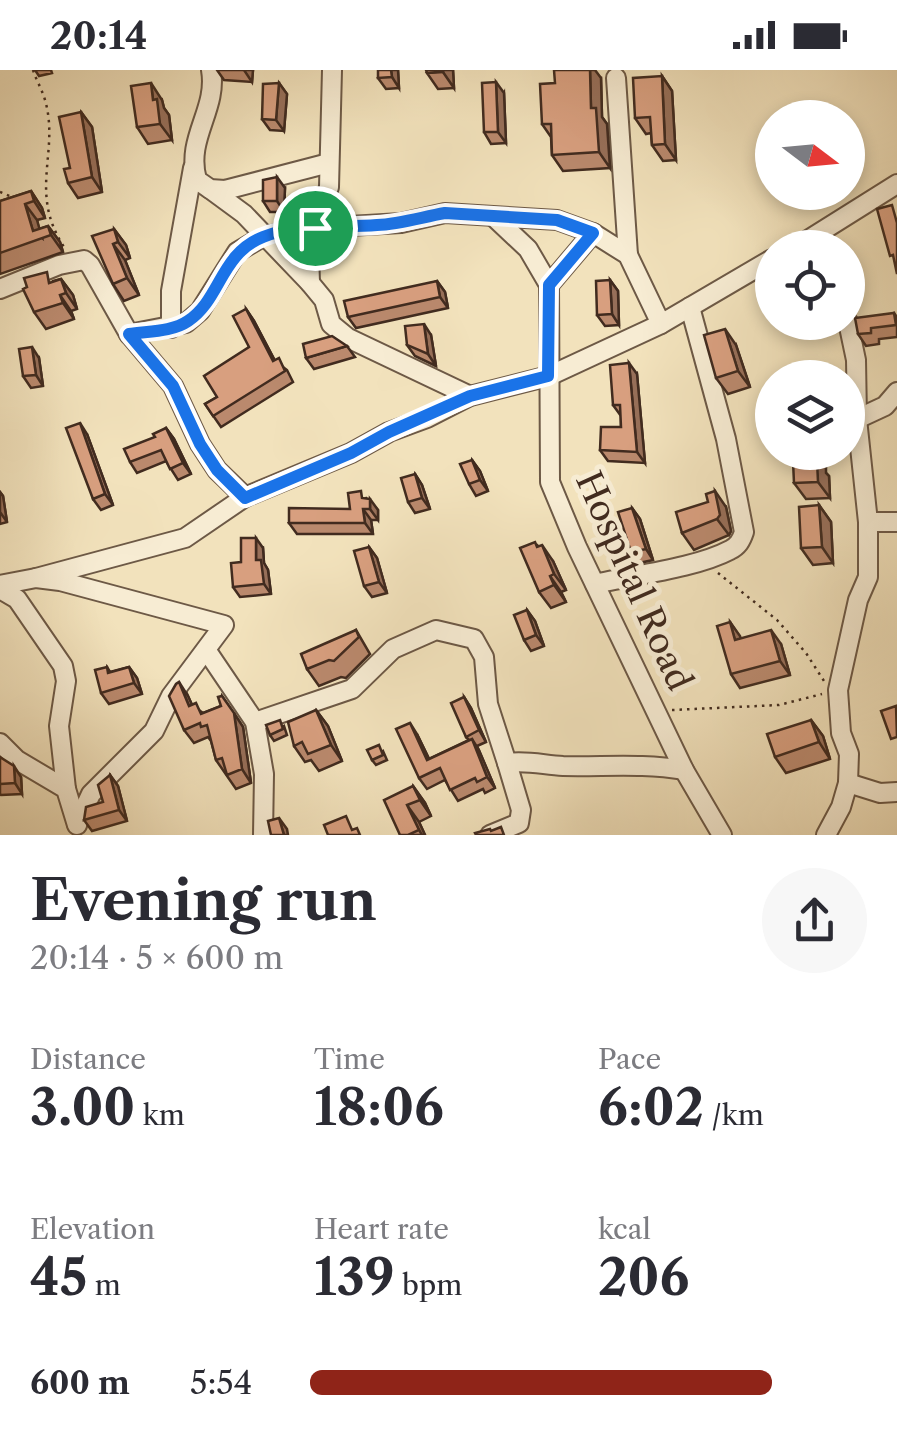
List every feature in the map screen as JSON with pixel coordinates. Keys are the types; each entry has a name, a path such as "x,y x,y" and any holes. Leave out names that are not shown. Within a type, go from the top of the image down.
{"street":[{"path":"171,328 171,291 194,167 194,147 210,96 211,70"},
{"path":"310,282 309,250 328,187 332,70"},
{"path":"616,78 628,255 660,324"},
{"path":"210,189 226,190 329,163"},
{"path":"194,167 197,180 244,214 310,282 324,300 331,324 348,338 470,396"},
{"path":"824,230 897,184"},
{"path":"129,334 186,323 200,312 237,252 264,236 315,228 401,223 445,213 557,220 593,233 628,255"},
{"path":"495,218 528,249 549,285 593,233"},
{"path":"0,289 76,260 90,264 129,334 173,386 217,470 245,498"},
{"path":"0,587 185,538 245,498 470,396 548,376 660,324 755,270"},
{"name":"Hospital Road","path":"549,285 550,482 684,770 722,835"},
{"path":"595,584 702,560 741,542 744,532 726,439 690,307"},
{"path":"865,414 884,406 897,392"},
{"path":"831,834 848,782 849,754 841,733 838,690 858,600 868,577 862,470"},
{"path":"868,522 897,522"},
{"path":"36,578 60,580 224,625 172,696 145,742 91,794 77,830"},
{"path":"0,587 18,599 63,666 66,680 59,726 66,789 77,830"},
{"path":"255,722 352,689 394,649 436,630 474,639 484,657 488,704 520,810 519,823 490,835"},
{"path":"207,651 255,722 264,774 263,835"},
{"path":"0,743 17,760 66,789"},
{"path":"507,762 608,768 632,764 684,770"},
{"path":"848,782 880,792 897,792"}],"path":[{"path":"33,70 45,100 47,208 52,226 76,260"},
{"path":"0,192 13,198"},
{"path":"36,205 47,208"},
{"path":"655,710 779,704 830,692 806,652 777,620 702,560"}],"building":[{"path":"378,70 391,70 392,77 378,78"},
{"path":"554,70 590,70 591,108 596,108 599,152 552,155 551,124 542,124 540,84 555,83"},
{"path":"662,76 665,144 652,145 650,117 635,118 633,78"},
{"path":"496,82 498,132 484,132 482,83"},
{"path":"151,83 160,124 137,127 131,86"},
{"path":"279,83 276,120 262,119 263,84"},
{"path":"81,112 92,177 68,183 64,169 70,168 59,117"},
{"path":"277,177 277,201 263,201 263,180"},
{"path":"31,191 34,201 25,204 33,231 48,226 51,235 0,253 0,201"},
{"path":"892,205 897,223 897,274 877,209"},
{"path":"114,229 118,242 113,244 127,278 113,284 92,236"},
{"path":"47,272 49,283 61,279 66,293 60,295 63,303 34,312 23,289 27,287 24,278"},
{"path":"610,280 612,314 597,315 596,281"},
{"path":"437,281 440,297 348,317 344,301"},
{"path":"246,309 273,361 279,358 285,371 213,416 205,404 217,397 204,376 249,347 233,316"},
{"path":"894,313 896,325 871,328 871,333 865,333 865,317"},
{"path":"424,324 428,354 407,345 405,326"},
{"path":"725,329 738,371 716,378 704,335"},
{"path":"332,336 347,346 306,358 303,344"},
{"path":"32,347 36,375 23,376 19,349"},
{"path":"629,363 637,452 600,450 601,427 621,427 620,405 613,405 610,365"},
{"path":"80,423 105,494 93,499 66,428"},
{"path":"166,428 183,463 170,469 161,450 130,462 124,449 155,437 153,434"},
{"path":"472,460 480,480 469,484 460,464"},
{"path":"793,470 817,470 818,482 794,483"},
{"path":"415,474 422,498 408,502 401,478"},
{"path":"361,491 362,498 370,499 370,509 363,509 365,523 289,523 289,508 350,509 348,493"},
{"path":"715,491 720,515 717,519 682,533 676,512 708,502 706,494"},
{"path":"819,505 822,547 801,548 799,507"},
{"path":"632,508 646,549 631,552 618,512"},
{"path":"241,538 256,538 256,560 261,560 264,584 233,587 231,563 241,562"},
{"path":"535,542 537,547 542,545 554,574 550,576 554,585 539,592 520,548"},
{"path":"369,547 379,582 364,586 354,551"},
{"path":"527,610 536,635 524,640 514,615"},
{"path":"730,622 735,640 771,630 780,661 731,674 717,626"},
{"path":"356,630 359,637 334,661 307,669 301,654"},
{"path":"107,667 108,673 129,667 134,683 101,693 95,670"},
{"path":"179,682 189,706 196,703 201,714 221,706 218,697 222,696 234,713 242,769 227,775 222,758 216,760 207,725 201,727 200,723 184,730 169,696"},
{"path":"464,697 479,730 466,737 451,703"},
{"path":"896,706 897,737 891,739 881,711"},
{"path":"316,710 331,745 308,754 302,742 294,746 288,722"},
{"path":"280,720 283,729 270,735 266,725"},
{"path":"811,720 819,742 775,757 767,734"},
{"path":"410,723 427,760 472,739 487,777 477,782 475,778 450,790 440,768 419,778 396,729"},
{"path":"379,745 383,755 372,760 367,750"},
{"path":"0,757 14,766 15,783 0,784"},
{"path":"110,775 119,810 84,820 86,807 103,802 98,785"},
{"path":"413,786 420,800 407,805 419,830 400,835 384,800"},
{"path":"346,816 352,830 357,828 360,835 328,835 324,825"},
{"path":"279,818 284,835 271,835 268,821"},
{"path":"501,827 504,835 475,833 491,831"}],"route":[{"path":"445,213 557,220 593,233 549,285 548,376 470,396 245,498 217,470 173,386 129,334 186,323 200,312 237,252 264,236 315,228 401,223 445,213"}]}
